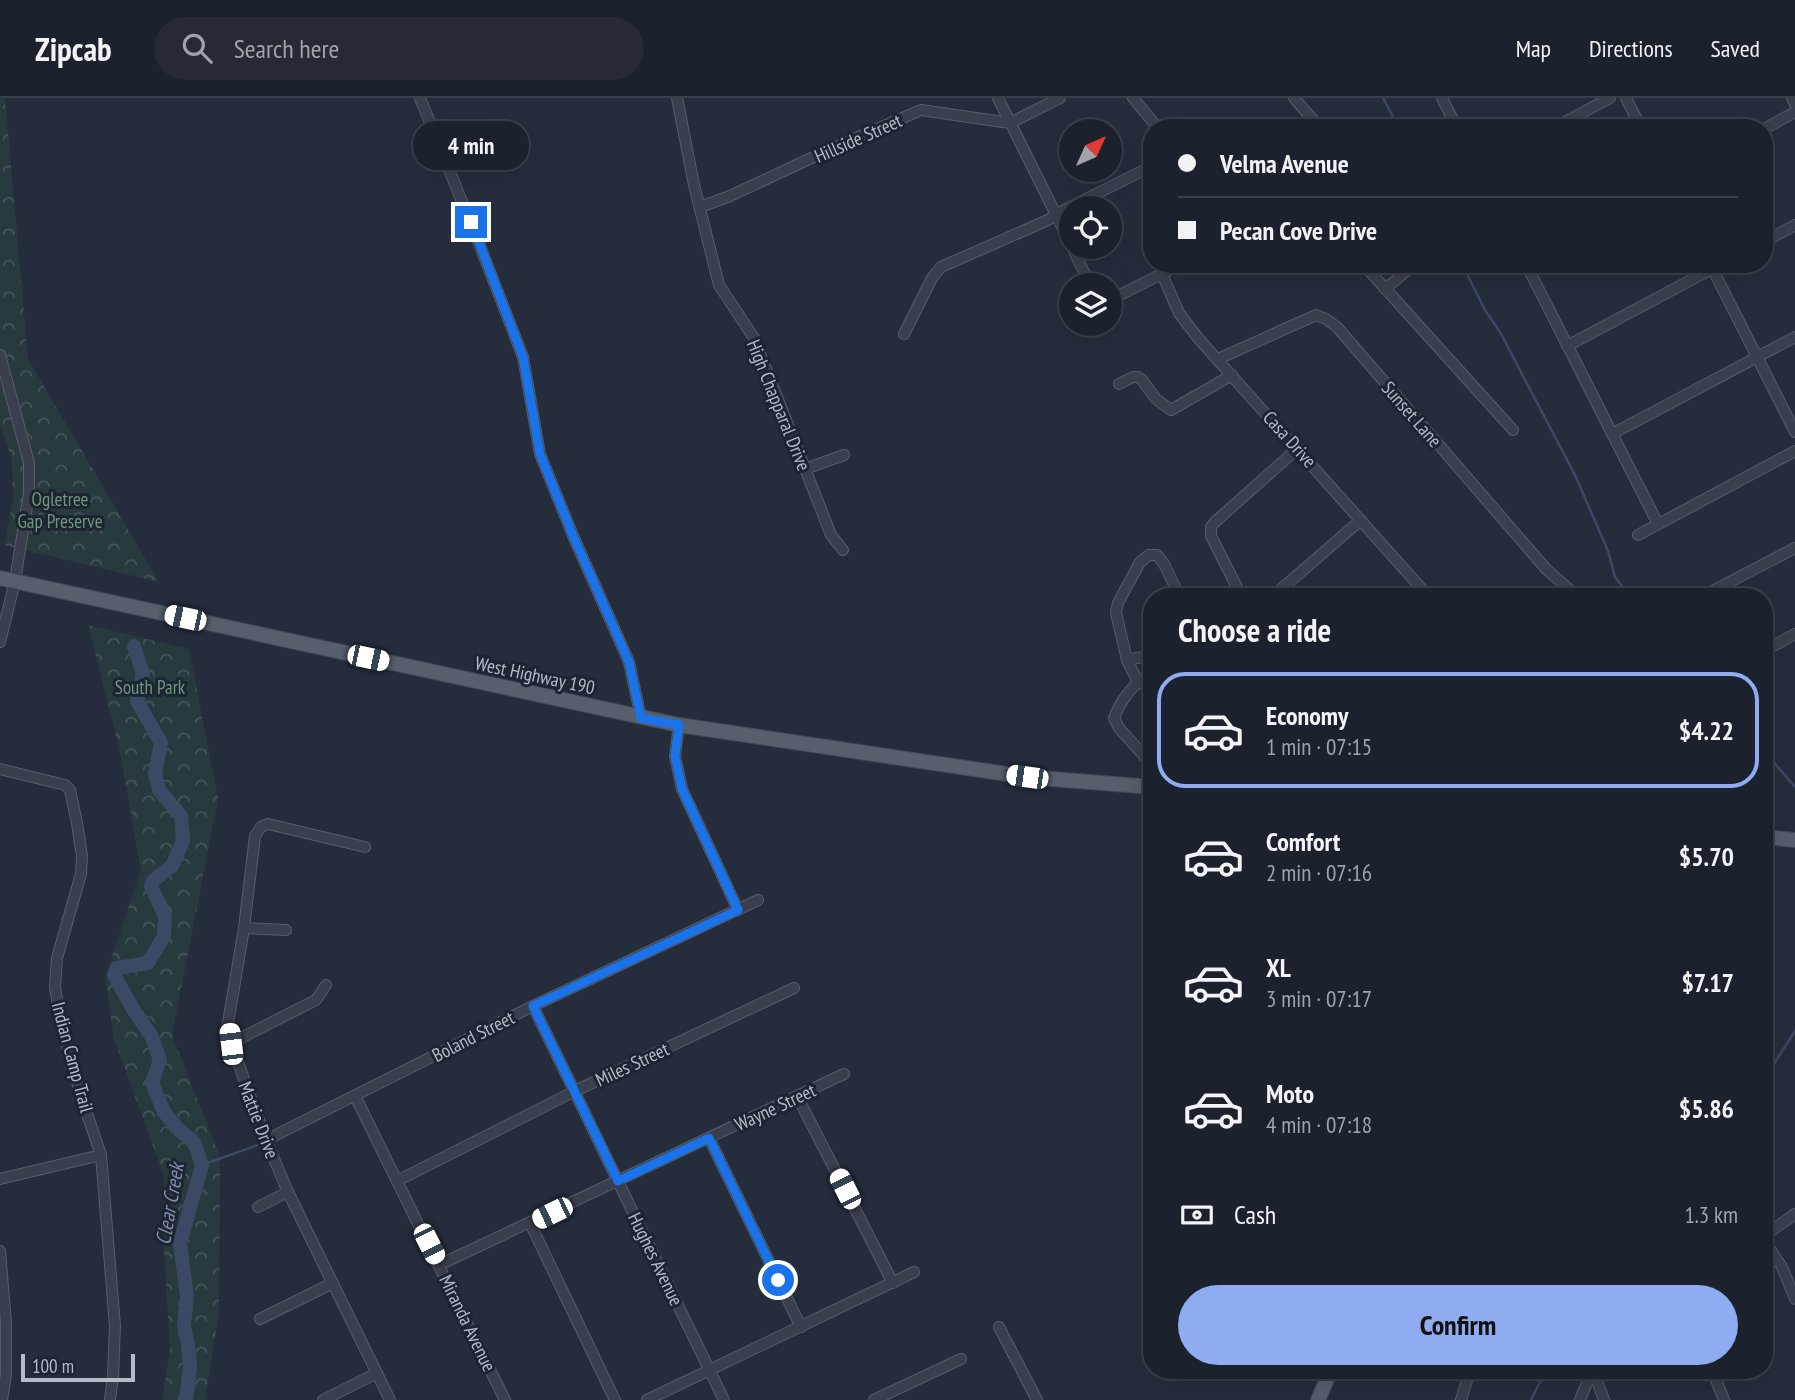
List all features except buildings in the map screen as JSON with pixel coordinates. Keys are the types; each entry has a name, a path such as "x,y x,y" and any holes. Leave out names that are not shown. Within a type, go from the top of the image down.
{"main road":[{"name":"West Highway 190","path":"0,578 679,725 1027,777 1143,786"},
{"path":"1773,838 1795,840"},
{"path":"1318,1400 1327,1379"}],"street":[{"path":"420,98 523,357 540,454 629,662 641,718"},
{"name":"High Chapparal Drive","path":"677,98 719,285 754,338 831,535 843,550"},
{"path":"998,98 1059,221"},
{"path":"1010,123 1060,98"},
{"path":"1133,98 1150,119"},
{"path":"1294,98 1312,119"},
{"path":"1442,98 1452,119"},
{"path":"1571,119 1610,98"},
{"path":"1626,98 1636,119"},
{"path":"1792,98 1795,104"},
{"name":"Hillside Street","path":"700,207 921,110 1010,123"},
{"path":"1773,124 1795,113"},
{"path":"904,334 932,278 941,267 1046,221 1143,171"},
{"path":"1773,237 1795,225"},
{"path":"1371,273 1513,430"},
{"path":"1385,289 1404,273"},
{"path":"1530,273 1657,524"},
{"path":"1567,346 1701,273"},
{"path":"1717,273 1795,432"},
{"path":"1122,294 1162,274"},
{"name":"Casa Drive","path":"1162,274 1179,313 1198,338 1421,588"},
{"name":"Sunset Lane","path":"1218,359 1316,315 1326,318 1337,327 1546,569 1568,588"},
{"path":"1612,434 1795,337"},
{"path":"0,355 29,463 29,493 15,581 0,642"},
{"path":"1119,384 1138,377 1156,399 1171,410 1232,375"},
{"path":"1237,588 1211,536 1211,527 1298,448"},
{"path":"1638,535 1795,451"},
{"path":"805,469 844,455"},
{"path":"1282,588 1361,520"},
{"path":"1718,588 1795,548"},
{"path":"1143,684 1138,682 1127,660 1116,613 1118,603 1140,562 1149,555 1157,555 1176,588"},
{"path":"1773,646 1795,634"},
{"path":"1127,660 1143,657"},
{"path":"1138,682 1127,693 1114,718 1119,728 1143,755"},
{"path":"679,725 675,756 682,789 738,910"},
{"name":"Indian Camp Trail","path":"0,768 65,785 70,790 82,856 81,874 57,958 55,987 61,1025 101,1155 115,1326 110,1400"},
{"name":"Mattie Drive","path":"365,847 268,824 261,827 256,835 228,1023 231,1044 288,1192 390,1400"},
{"name":"Boland Street","path":"266,1140 533,1006 758,900"},
{"path":"244,928 286,930"},
{"path":"231,1044 316,999 326,985"},
{"name":"Miles Street","path":"397,1181 575,1091 794,988"},
{"name":"Hughes Avenue","path":"533,1006 724,1400"},
{"name":"Wayne Street","path":"439,1265 844,1074"},
{"name":"Miranda Avenue","path":"355,1096 505,1400"},
{"path":"797,1096 893,1283"},
{"path":"709,1138 802,1327"},
{"path":"0,1179 101,1155"},
{"path":"258,1207 288,1192"},
{"path":"1773,1231 1795,1214"},
{"path":"530,1223 615,1400"},
{"path":"0,1251 6,1323 6,1374 2,1400"},
{"path":"1773,1252 1795,1299"},
{"path":"647,1400 914,1272"},
{"path":"260,1319 333,1283"},
{"path":"999,1327 1037,1400"},
{"path":"874,1400 961,1359"},
{"path":"323,1400 377,1373"},
{"path":"1461,1400 1467,1379"},
{"path":"1580,1400 1589,1379"},
{"path":"1597,1379 1604,1400"},
{"path":"1716,1379 1724,1400"}],"green space":[{"name":"Ogletree Gap Preserve","path":"0,98 5,98 28,359 159,582 4,545 13,500 12,461 0,424"},
{"name":"South Park","path":"88,625 189,649 218,799 172,1035 220,1157 219,1312 205,1400 162,1400 170,1350 164,1250 164,1176 114,1039 105,977 141,870 119,747"}],"waterway":[{"path":"1383,98 1394,119"},
{"path":"1466,273 1575,475 1608,551 1615,577 1623,588"},
{"name":"Clear Creek","path":"134,646 143,674 137,701 161,743 155,773 159,790 181,816 183,841 172,866 153,881 151,886 165,916 164,936 148,963 117,968 114,975 152,1037 160,1060 152,1083 164,1112 179,1130 194,1142 202,1165 180,1243 187,1296 184,1326 190,1367 186,1400"},
{"path":"1773,761 1795,787"},
{"path":"1773,1065 1795,1031"},
{"path":"202,1165 258,1145"},
{"path":"1531,1400 1542,1379"}],"route":[{"path":"471,222 523,357 540,454 629,662 641,718 679,725 675,756 682,789 738,910 533,1006 618,1181 709,1138 778,1280"}]}
